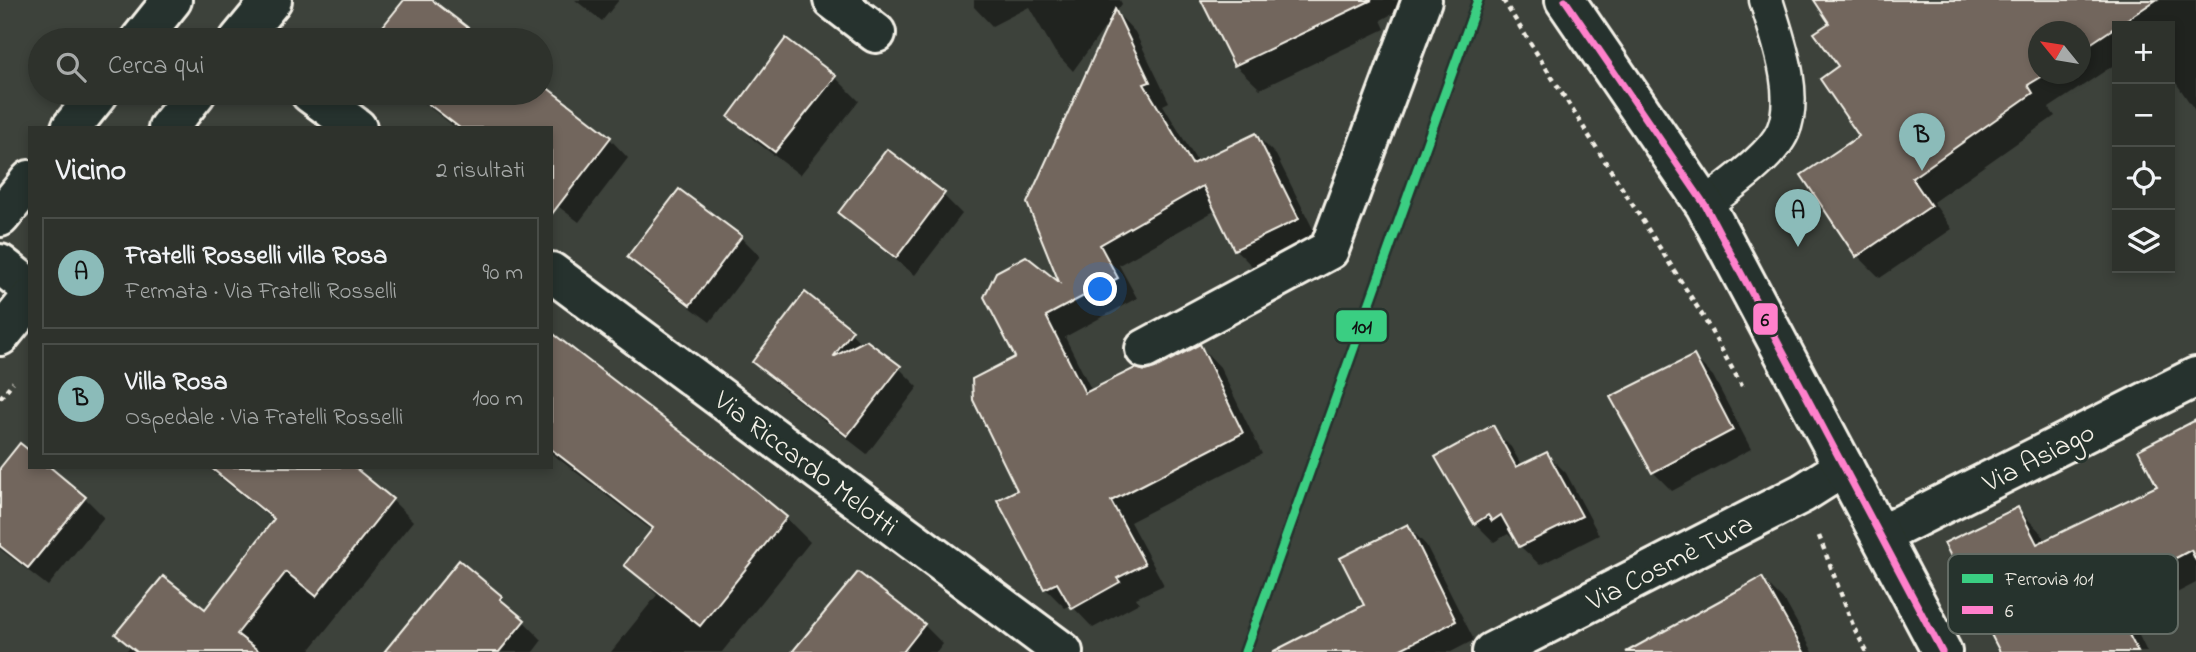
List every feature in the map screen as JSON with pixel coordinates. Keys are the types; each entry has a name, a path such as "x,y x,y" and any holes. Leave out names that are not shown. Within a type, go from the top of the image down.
{"street":[{"path":"150,28 172,0"},
{"path":"250,28 272,0"},
{"path":"832,0 876,33"},
{"path":"1145,349 1329,250 1422,0"},
{"path":"1565,0 1705,205 1942,652"},
{"path":"73,126 89,105"},
{"path":"170,126 187,105"},
{"path":"326,105 355,126"},
{"path":"0,217 28,182"},
{"path":"0,264 28,286"},
{"name":"Via Riccardo Melotti","path":"553,273 1063,652"},
{"path":"0,336 28,301"},
{"name":"Via Asiago","path":"1881,535 2196,377"},
{"name":"Via Cosmè Tura","path":"1492,652 1803,493 1844,467"}],"lane":[{"path":"1705,205 1764,156 1783,131 1789,94 1780,46 1766,0"}],"path":[{"path":"1503,0 1701,313 1748,397"},
{"path":"1803,493 1854,628 1867,652"}],"building":[{"path":"404,0 432,0 468,28 382,28"},
{"path":"1201,0 1372,0 1234,66"},
{"path":"1814,0 2156,0 2124,21 2112,21 2112,29 2091,43 2091,21 2028,21 2028,85 2033,93 1912,178 1931,206 1856,257 1801,175 1859,136 1820,79 1838,66 1814,33 1829,23"},
{"path":"1115,9 1150,82 1144,84 1192,164 1256,133 1299,219 1234,250 1203,186 1100,245 1118,278 1046,316 1085,393 1135,368 1145,371 1155,368 1200,344 1243,433 1111,501 1145,564 1117,578 1120,582 1072,609 1057,583 1044,589 997,500 1017,490 973,400 972,379 1015,357 984,297 996,272 1026,256 1059,282 1027,203"},
{"path":"786,38 836,76 775,152 728,117"},
{"path":"553,92 611,137 553,212 553,126 457,126 430,105 553,105"},
{"path":"887,149 945,193 896,258 838,213"},
{"path":"679,189 742,236 690,305 627,257"},
{"path":"805,292 853,330 833,357 866,340 901,366 847,436 752,362"},
{"path":"553,334 728,468 787,517 700,626 624,565 653,528 553,451"},
{"path":"1694,355 1733,430 1652,473 1610,397"},
{"path":"2196,420 2196,561 2191,550 2178,557 2178,554 1950,554 1944,543 2018,507 2037,544 2157,486 2138,450"},
{"path":"1493,425 1516,467 1547,452 1582,516 1519,547 1501,515 1492,521 1488,515 1474,524 1435,457"},
{"path":"20,443 28,449 28,469 52,469 86,497 28,568 0,546 0,468"},
{"path":"212,469 356,469 393,499 316,596 286,572 237,634 260,652 137,652 115,634 163,576 205,609 274,519"},
{"path":"1408,524 1456,621 1395,652 1272,652 1364,605 1340,558"},
{"path":"459,560 502,596 500,599 525,620 499,652 384,652"},
{"path":"858,572 925,624 903,652 792,652"},
{"path":"1762,577 1804,652 1626,652 1719,601"},
{"path":"1991,634 2129,634 2138,652 2000,652"}],"rail line":[{"name":"101","path":"1245,652 1478,0"}],"transit line":[{"name":"6","path":"1565,0 1705,205 1942,652"}],"place":[{"name":"Villa Rosa","path":"1922,171"},
{"name":"Fratelli Rosselli villa Rosa","path":"1798,247"}]}
